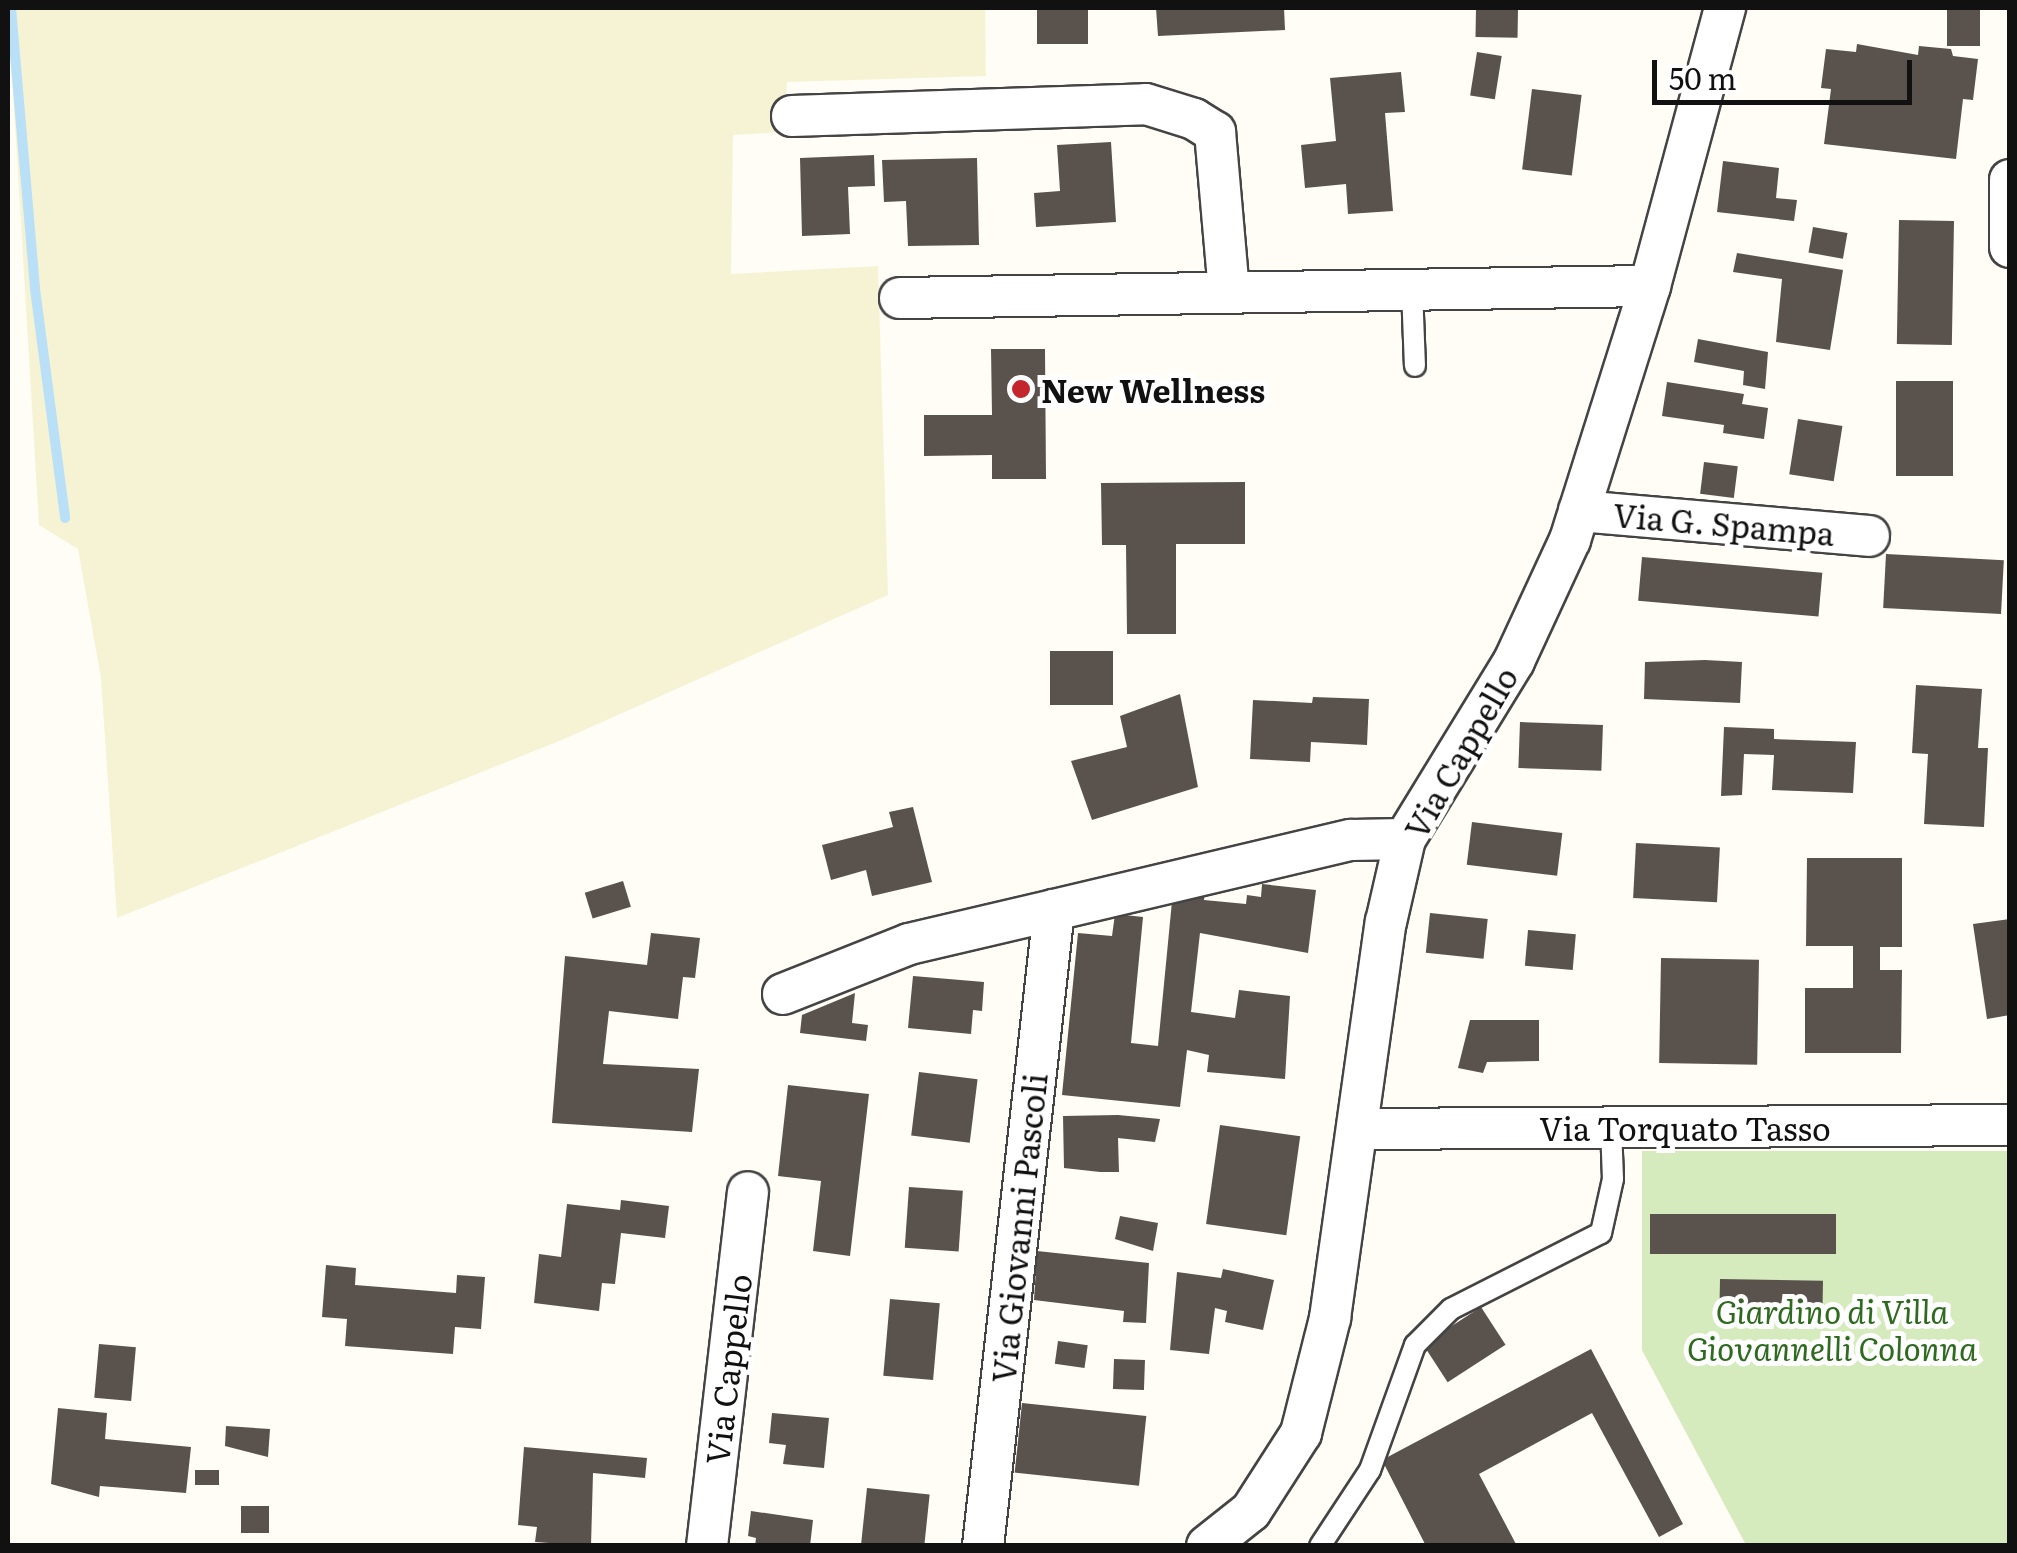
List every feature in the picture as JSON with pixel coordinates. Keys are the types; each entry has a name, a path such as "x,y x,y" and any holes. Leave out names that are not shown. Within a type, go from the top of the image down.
{"street":[{"name":"Via Cappello","path":"1207,1546 1251,1511 1302,1433 1330,1318 1360,1129 1386,922 1405,839 1514,661 1579,511 1650,286 1726,8"},
{"path":"792,116 1146,104 1194,119 1215,132 1229,292"},
{"path":"2010,180 2010,247"},
{"path":"900,298 1650,286"},
{"name":"Via G. Spampa","path":"1579,511 1869,536"},
{"path":"782,994 909,944 1351,840 1405,839"},
{"name":"Via Giovanni Pascoli","path":"983,1546 1054,910"},
{"name":"Via Torquato Tasso","path":"1360,1129 2010,1124"},
{"name":"Via Cappello","path":"707,1546 748,1192"}],"lane":[{"path":"1412,289 1415,366"},
{"path":"1320,1546 1370,1470 1415,1345 1451,1309 1601,1233 1612,1179 1612,1127"}],"shaded area":[{"path":"8,8 985,8 986,76 787,82 784,132 733,135 731,274 878,266 888,595 564,739 117,918 101,678 78,549 39,525"}],"green space":[{"name":"Giardino di Villa Giovannelli Colonna","path":"1642,1151 2009,1151 2009,1545 1746,1545 1642,1350"}],"building":[{"path":"1037,8 1088,8 1088,44 1037,44"},
{"path":"1156,8 1284,8 1285,30 1158,36"},
{"path":"1947,8 1980,8 1980,46 1947,46"},
{"path":"1476,9 1518,10 1518,38 1476,37"},
{"path":"1857,44 1918,55 1919,46 1951,49 1953,56 1978,59 1973,100 1963,99 1956,159 1824,144 1831,89 1821,88 1826,49 1856,52"},
{"path":"1477,52 1502,56 1495,99 1470,95"},
{"path":"1401,72 1405,112 1385,113 1393,211 1348,214 1346,184 1305,188 1301,145 1336,141 1330,78"},
{"path":"1532,89 1582,95 1572,175 1522,169"},
{"path":"1111,142 1116,222 1036,227 1034,193 1060,191 1057,145"},
{"path":"874,155 875,186 848,187 850,234 802,236 800,158"},
{"path":"977,158 979,245 908,246 906,201 884,202 882,160"},
{"path":"1723,161 1779,168 1776,198 1797,200 1794,221 1717,212"},
{"path":"1899,220 1954,221 1952,345 1897,344"},
{"path":"1813,227 1847,233 1843,259 1808,253"},
{"path":"1737,253 1843,270 1830,350 1776,342 1782,279 1733,272"},
{"path":"1698,339 1768,352 1765,389 1743,385 1744,371 1694,362"},
{"path":"991,349 1045,349 1046,479 992,479 992,455 924,456 924,415 992,415"},
{"path":"1896,381 1953,381 1953,476 1896,476"},
{"path":"1667,382 1744,394 1742,404 1768,408 1764,439 1723,433 1724,425 1662,416"},
{"path":"1798,419 1842,426 1834,481 1789,474"},
{"path":"1704,462 1738,466 1734,498 1700,494"},
{"path":"1245,482 1245,544 1176,544 1176,634 1127,634 1126,545 1102,545 1101,483"},
{"path":"1886,554 2004,560 2001,614 1883,608"},
{"path":"1642,557 1822,573 1818,617 1638,601"},
{"path":"1050,651 1113,651 1113,705 1050,705"},
{"path":"1645,662 1742,662 1740,703 1644,699"},
{"path":"1916,685 1982,689 1978,748 1988,748 1984,827 1924,824 1928,754 1912,753"},
{"path":"1180,694 1198,787 1092,820 1071,761 1127,747 1120,716"},
{"path":"1313,697 1369,699 1367,745 1311,742 1310,762 1250,759 1253,700 1312,703"},
{"path":"1520,722 1603,725 1601,771 1518,768"},
{"path":"1724,727 1774,729 1774,739 1856,742 1853,793 1772,790 1774,755 1744,754 1742,795 1721,796"},
{"path":"913,807 932,882 872,896 866,870 831,880 822,845 893,827 889,812"},
{"path":"1472,822 1562,833 1557,876 1467,865"},
{"path":"1636,843 1720,847 1717,902 1633,898"},
{"path":"1807,858 1902,858 1902,947 1880,947 1880,970 1902,970 1901,1053 1805,1053 1805,988 1853,988 1853,946 1806,946"},
{"path":"623,881 631,907 593,919 585,893"},
{"path":"1206,882 1204,900 1246,904 1247,895 1261,897 1262,884 1316,890 1308,953 1200,933 1191,1012 1235,1018 1239,990 1290,996 1285,1079 1207,1072 1209,1055 1187,1050 1180,1107 1062,1095 1078,933 1112,936 1115,914 1143,917 1131,1043 1158,1046 1173,891"},
{"path":"1430,913 1488,919 1484,959 1426,953"},
{"path":"2010,919 2010,1015 1987,1019 1973,924"},
{"path":"1528,930 1576,934 1573,970 1525,966"},
{"path":"651,933 700,938 695,978 683,977 678,1019 609,1011 603,1064 699,1069 692,1132 552,1123 565,956 647,965"},
{"path":"1661,958 1759,960 1757,1065 1659,1063"},
{"path":"913,976 984,982 982,1011 973,1010 971,1034 908,1028"},
{"path":"855,993 852,1023 868,1025 866,1041 800,1033 802,1015"},
{"path":"1470,1020 1539,1020 1539,1061 1487,1062 1483,1073 1458,1068"},
{"path":"919,1072 978,1079 970,1143 911,1136"},
{"path":"788,1085 869,1094 850,1256 813,1251 821,1181 778,1176"},
{"path":"1063,1116 1160,1119 1155,1142 1118,1138 1119,1172 1100,1172 1064,1168"},
{"path":"1220,1125 1300,1136 1286,1235 1206,1224"},
{"path":"909,1187 963,1191 959,1252 905,1248"},
{"path":"621,1200 669,1206 665,1238 621,1233 615,1284 602,1283 599,1311 534,1303 539,1254 561,1257 567,1204 620,1210"},
{"path":"1650,1214 1836,1214 1836,1254 1650,1254"},
{"path":"1120,1216 1158,1223 1153,1251 1115,1239"},
{"path":"1037,1251 1149,1263 1146,1323 1123,1322 1124,1311 1034,1300"},
{"path":"326,1265 356,1268 355,1285 456,1293 457,1275 485,1277 481,1329 455,1327 453,1354 345,1346 347,1319 322,1317"},
{"path":"1223,1269 1274,1280 1263,1330 1225,1322 1227,1311 1215,1308 1209,1354 1170,1350 1177,1272 1221,1278"},
{"path":"1720,1279 1823,1281 1822,1317 1719,1315"},
{"path":"890,1299 940,1303 933,1380 883,1376"},
{"path":"1481,1307 1506,1345 1448,1382 1423,1345"},
{"path":"1058,1341 1088,1345 1085,1368 1055,1364"},
{"path":"99,1344 136,1347 131,1401 94,1398"},
{"path":"1591,1349 1683,1524 1659,1537 1592,1413 1479,1474 1517,1546 1426,1546 1382,1460"},
{"path":"1114,1359 1145,1360 1144,1390 1113,1389"},
{"path":"1022,1403 1146,1416 1139,1486 1015,1473"},
{"path":"58,1408 107,1413 105,1439 191,1447 186,1493 100,1486 99,1497 51,1484"},
{"path":"772,1413 829,1418 824,1468 783,1464 786,1445 769,1443"},
{"path":"226,1426 270,1429 268,1457 225,1446"},
{"path":"524,1447 647,1458 645,1478 593,1473 591,1546 535,1542 537,1527 518,1525"},
{"path":"195,1470 219,1470 219,1485 195,1485"},
{"path":"867,1488 930,1495 924,1546 861,1546"},
{"path":"241,1506 269,1506 269,1533 241,1533"},
{"path":"751,1511 813,1520 810,1546 755,1546 756,1538 748,1536"}],"waterway":[{"path":"11,8 35,289 65,518"}],"place":[{"name":"New Wellness","path":"1021,389"}]}
